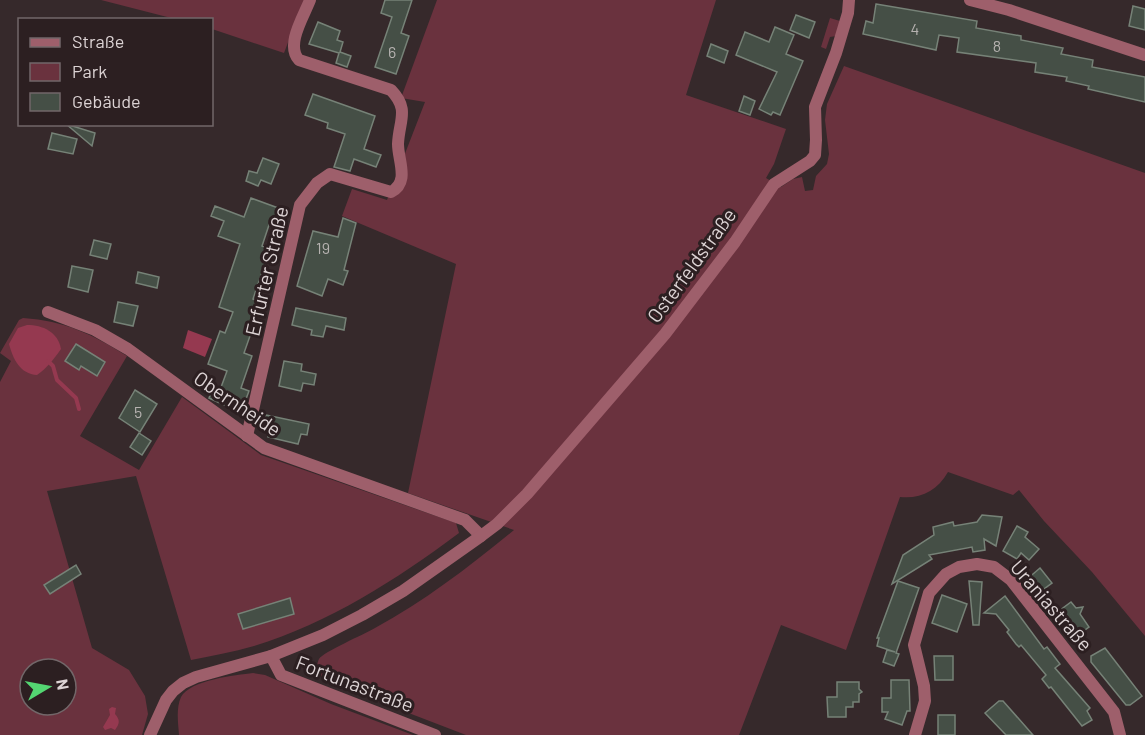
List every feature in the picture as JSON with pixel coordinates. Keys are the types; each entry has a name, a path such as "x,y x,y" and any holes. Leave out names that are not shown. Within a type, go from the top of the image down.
{"street":[{"name":"Erfurter Straße","path":"247,436 300,205 317,183 330,174 391,192 398,189 403,176 398,144 403,116 398,97 391,90 299,60 294,54 293,45 310,0"},
{"name":"Osterfeldstraße","path":"481,536 496,524 557,461 665,334 735,242 774,184 814,155 816,149 815,107 836,53 848,13 849,0"},
{"path":"970,0 1011,5 1145,55"},
{"name":"Obernheide","path":"48,312 95,330 128,349 264,448 465,520 481,536"},
{"path":"150,735 166,700 183,683 196,677 271,656 323,635 403,591 481,536"},
{"name":"Uraniastraße","path":"915,735 925,701 924,686 914,645 929,593 946,574 960,567 977,564 993,567 1011,580 1114,712 1119,722 1120,735"},
{"name":"Fortunastraße","path":"271,656 281,675 435,735"}],"green space":[{"path":"101,0 304,0 284,53 213,29 213,18 171,18"},
{"path":"437,0 716,0 686,95 786,129 774,164 766,178 781,187 793,179 802,177 805,191 813,190 816,176 827,164 829,154 825,120 827,104 844,66 1145,173 1145,636 1019,490 1013,495 948,472 934,489 915,497 900,497 846,650 781,625 739,735 466,735 325,680 317,666 322,656 375,628 429,595 514,530 408,493 456,264 342,216 352,189 387,200 425,102 401,98"},
{"path":"830,18 840,21 836,36 830,37 826,49 821,47"},
{"path":"23,318 52,322 78,330 127,356 80,436 139,470 182,397 261,455 456,523 459,533 411,567 335,613 254,646 191,660 136,476 47,491 92,648 129,670 145,696 148,714 142,735 0,735 0,382 11,361 0,353 19,320","holes":["290,599 294,614 243,629 239,614"]},
{"path":"253,673 265,675 331,704 413,735 179,735 178,706 186,691 214,679"}],"shaded area":[{"path":"27,325 39,326 49,331 57,338 61,349 37,375 26,372 18,365 9,344 18,328"},
{"path":"188,330 212,339 205,357 183,348"},
{"path":"116,708 115,714 119,723 115,730 111,728 105,730 103,727 110,715 109,709"}],"building":[{"path":"385,0 412,0 401,33 409,36 396,74 375,67 392,17 381,13"},
{"path":"876,4 977,21 976,28 1021,36 1021,40 1063,48 1061,54 1093,60 1092,67 1145,77 1145,102 1088,89 1089,86 1066,81 1067,77 1035,72 1036,63 957,52 959,38 939,35 936,50 863,34 866,21 873,23"},
{"path":"1133,6 1145,9 1145,30 1129,26"},
{"path":"796,15 815,22 809,38 790,30"},
{"path":"318,22 340,31 337,40 343,42 340,52 351,56 347,67 336,63 339,53 309,44"},
{"path":"775,27 794,35 786,54 803,61 780,115 773,112 771,115 759,109 777,72 736,55 745,32 769,42"},
{"path":"711,44 728,51 724,63 707,56"},
{"path":"313,94 375,116 364,149 381,155 376,167 354,159 350,171 334,167 345,134 327,128 328,123 305,115"},
{"path":"744,96 755,101 750,115 739,111"},
{"path":"68,126 95,133 92,146"},
{"path":"52,133 77,139 73,154 48,149"},
{"path":"263,158 279,164 271,184 261,180 258,186 246,181 249,171 257,173"},
{"path":"251,198 281,209 275,227 269,225 262,246 270,249 253,299 266,304 262,315 258,313 244,353 252,356 241,388 249,391 243,407 235,405 233,409 209,398 213,387 220,390 227,371 208,364 220,331 225,333 233,312 219,307 240,244 218,236 224,221 211,216 215,206 244,217"},
{"path":"343,218 356,223 344,270 348,271 343,285 328,279 322,296 297,286 313,231 338,237"},
{"path":"94,240 111,244 107,259 90,255"},
{"path":"72,266 93,270 88,292 68,287"},
{"path":"138,272 159,277 157,288 136,283"},
{"path":"118,302 138,306 133,326 114,322"},
{"path":"296,308 346,318 344,330 326,326 323,337 311,335 312,330 292,325"},
{"path":"76,344 105,362 97,376 81,366 79,370 65,361"},
{"path":"284,361 302,364 301,371 316,374 314,385 303,383 301,391 279,386"},
{"path":"135,390 157,404 140,432 119,418"},
{"path":"266,415 309,424 307,435 301,434 298,444 268,437 270,427 264,425"},
{"path":"139,433 151,441 142,455 130,447"},
{"path":"982,515 1002,517 996,546 984,539 985,550 973,552 972,547 929,555 932,559 892,584 903,555 934,535 933,527 953,522 954,526 977,522"},
{"path":"1017,526 1028,532 1025,537 1039,549 1029,560 1021,553 1017,559 1003,551"},
{"path":"76,565 81,574 50,594 44,585"},
{"path":"1040,568 1052,583 1037,594 1026,580"},
{"path":"898,581 919,588 896,653 899,654 894,666 883,662 887,650 895,652 877,646 879,638 877,638"},
{"path":"969,581 982,582 979,625 973,625"},
{"path":"942,595 967,604 957,632 932,623"},
{"path":"1005,596 1044,649 1047,647 1060,664 1055,668 1090,708 1087,711 1092,720 1082,726 1042,679 1046,675 1021,645 1019,647 1016,644 1007,632 1009,630 996,614 984,613"},
{"path":"290,598 294,614 243,629 238,614"},
{"path":"1071,602 1076,608 1083,607 1080,614 1089,627 1078,635 1073,629 1071,631 1066,625 1064,626 1055,614"},
{"path":"1105,648 1142,696 1130,705 1126,705 1091,662 1091,656"},
{"path":"934,656 953,656 953,680 935,680"},
{"path":"891,680 909,680 910,711 907,711 902,725 885,719 888,712 882,712 882,698 891,698"},
{"path":"837,682 859,682 859,689 862,692 859,694 859,702 853,702 853,707 846,707 846,717 828,717 827,697 837,697"},
{"path":"999,701 1003,701 1033,735 1006,735 985,713"},
{"path":"938,715 955,715 955,735 938,735"}],"waterway":[{"path":"48,361 53,366 57,380 76,398 79,409"}]}
